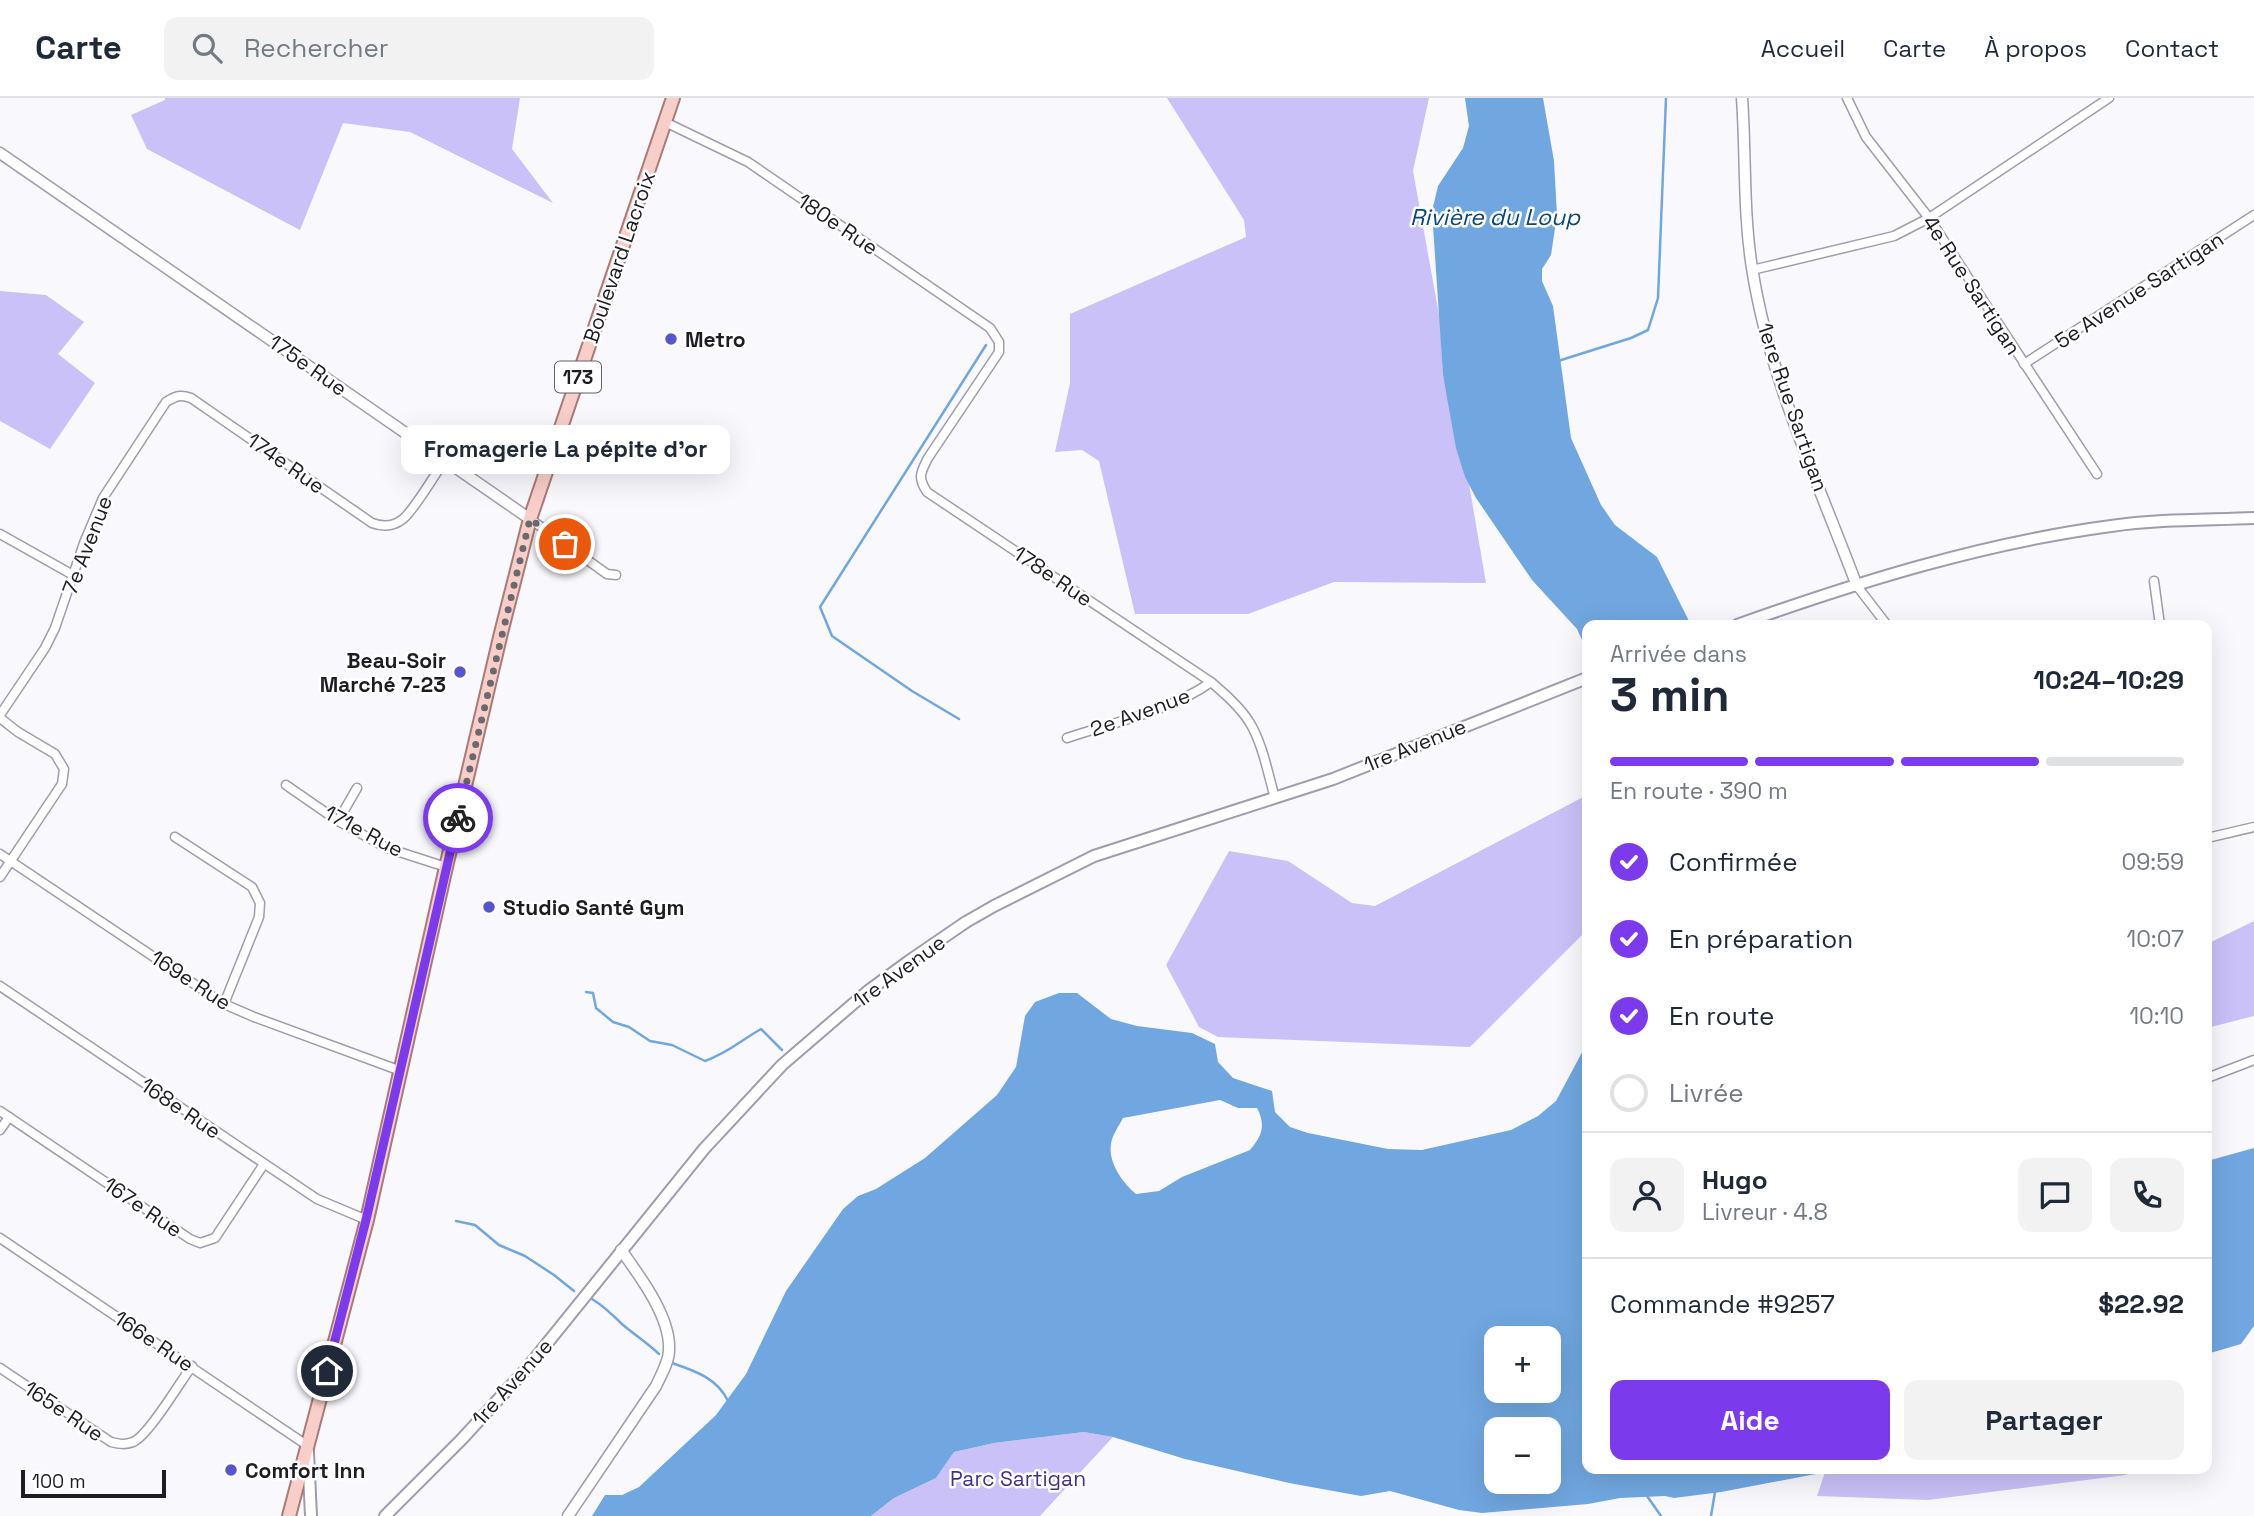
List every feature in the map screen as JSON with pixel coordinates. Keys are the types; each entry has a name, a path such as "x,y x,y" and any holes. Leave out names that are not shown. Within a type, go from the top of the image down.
{"main road":[{"name":"Boulevard Lacroix","path":"289,1516 366,1220 446,867 530,519 673,98"},
{"path":"1750,620 1982,548 2112,525 2254,518"},
{"name":"1re Avenue","path":"385,1516 462,1439 528,1367 704,1149 782,1065 868,991 921,953 994,906 1094,856 1333,779 1582,680"},
{"path":"308,1446 311,1516"}],"street":[{"name":"1ere Rue Sartigan","path":"1742,98 1745,214 1752,270 1767,338 1787,402 1857,586"},
{"name":"4e Rue Sartigan","path":"1847,98 1866,137 1929,218 2097,474"},
{"path":"1752,270 1894,236 1929,218 2109,98"},
{"name":"180e Rue","path":"665,122 748,162 990,328 999,342"},
{"name":"175e Rue","path":"0,153 607,574 616,575"},
{"name":"5e Avenue Sartigan","path":"2024,364 2254,215"},
{"name":"178e Rue","path":"999,342 999,352 994,362 921,472 921,483 927,492 1211,682 1232,701 1251,724 1275,798"},
{"name":"7e Avenue","path":"0,717 55,628 103,498 166,402 182,394 191,398"},
{"name":"174e Rue","path":"191,398 372,523 382,527 404,518 445,460"},
{"path":"0,534 74,575"},
{"path":"2154,581 2159,620"},
{"path":"1857,586 1883,620"},
{"name":"2e Avenue","path":"1067,738 1175,703 1193,695 1211,682"},
{"path":"0,717 18,732 55,754 64,769 62,784 0,877"},
{"name":"171e Rue","path":"286,785 338,821 387,848 446,867"},
{"path":"338,821 357,788"},
{"path":"2212,837 2254,827"},
{"path":"175,837 252,887 260,903 259,917 224,1004"},
{"name":"169e Rue","path":"0,854 224,1004 401,1071"},
{"name":"168e Rue","path":"0,986 317,1199 366,1220"},
{"path":"2212,1076 2254,1060"},
{"name":"167e Rue","path":"0,1111 190,1239 200,1243 215,1238 264,1164"},
{"path":"0,1130 9,1117"},
{"name":"166e Rue","path":"0,1238 308,1446"},
{"path":"568,1516 656,1386 669,1350 667,1333 658,1308 621,1250"},
{"name":"165e Rue","path":"0,1368 111,1442 122,1445 131,1443 145,1432 192,1366"}],"green space":[{"path":"165,98 520,98 512,149 553,203 410,132 343,123 300,230 147,149 131,115"},
{"path":"1167,98 1429,98 1413,171 1440,320 1443,375 1465,477 1469,484 1486,583 1334,582 1248,614 1135,614 1099,461 1082,450 1055,452 1070,383 1070,314 1246,237 1244,220"},
{"path":"0,291 46,295 84,322 58,354 95,383 50,449 0,421"},
{"path":"1582,798 1582,935 1470,1047 1218,1037 1199,1027 1166,965 1229,851 1288,861 1352,903 1375,906"},
{"path":"2254,921 2254,1016 2212,1027 2212,942"},
{"name":"Parc Sartigan","path":"1084,1432 1113,1437 1040,1516 871,1516 894,1498 936,1478 954,1452 994,1443"},
{"path":"1824,1474 2126,1475 1928,1500 1817,1496"}],"water":[{"name":"Rivière du Loup","path":"1465,98 1543,98 1554,161 1557,215 1551,255 1542,269 1542,281 1553,306 1571,438 1601,505 1615,525 1657,557 1688,620 1582,620 1582,640 1577,629 1532,580 1476,498 1465,477 1456,448 1443,375 1432,211 1438,186 1463,148 1469,126"},
{"path":"1059,993 1077,993 1111,1019 1137,1026 1192,1033 1215,1044 1218,1062 1233,1078 1272,1091 1275,1112 1290,1127 1388,1149 1422,1150 1511,1130 1538,1116 1556,1101 1582,1052 1582,1474 1816,1474 1674,1498 1620,1498 1588,1504 1482,1513 1459,1510 1390,1491 1361,1496 1289,1483 1185,1459 1113,1437 1084,1432 994,1443 954,1452 936,1478 894,1498 871,1516 592,1516 605,1495 622,1495 639,1487 716,1415 746,1374 786,1291 843,1209 858,1196 876,1189 925,1158 997,1095 1016,1067 1025,1016 1035,1002","holes":["1220,1100 1238,1108 1257,1108 1261,1130 1250,1150 1182,1177 1159,1191 1136,1194 1122,1178 1112,1158 1111,1144 1123,1118"]},
{"path":"2254,1148 2254,1326 2241,1344 2212,1353 2212,1160"}],"waterway":[{"path":"1558,361 1648,330 1658,298 1666,98"},
{"path":"959,719 912,691 832,636 820,607 986,345"},
{"path":"586,992 593,993 596,1008 613,1022 629,1027 650,1041 672,1045 705,1061 727,1051 761,1029 782,1050"},
{"path":"456,1221 475,1225 499,1245 525,1256 574,1291"},
{"path":"592,1299 659,1354"},
{"path":"672,1363 712,1381 728,1401"},
{"path":"1711,1516 1715,1492"},
{"path":"1647,1496 1661,1516"}],"way so far":[{"path":"458,818 530,519 565,544"}],"place":[{"name":"Metro","path":"671,339"},
{"name":"Fromagerie La pépite d'or","path":"565,544"},
{"name":"Beau-Soir Marché 7-23","path":"460,672"},
{"name":"Studio Santé Gym","path":"489,907"},
{"name":"Comfort Inn","path":"231,1470"}],"route":[{"path":"327,1371 366,1220 458,818"}]}
